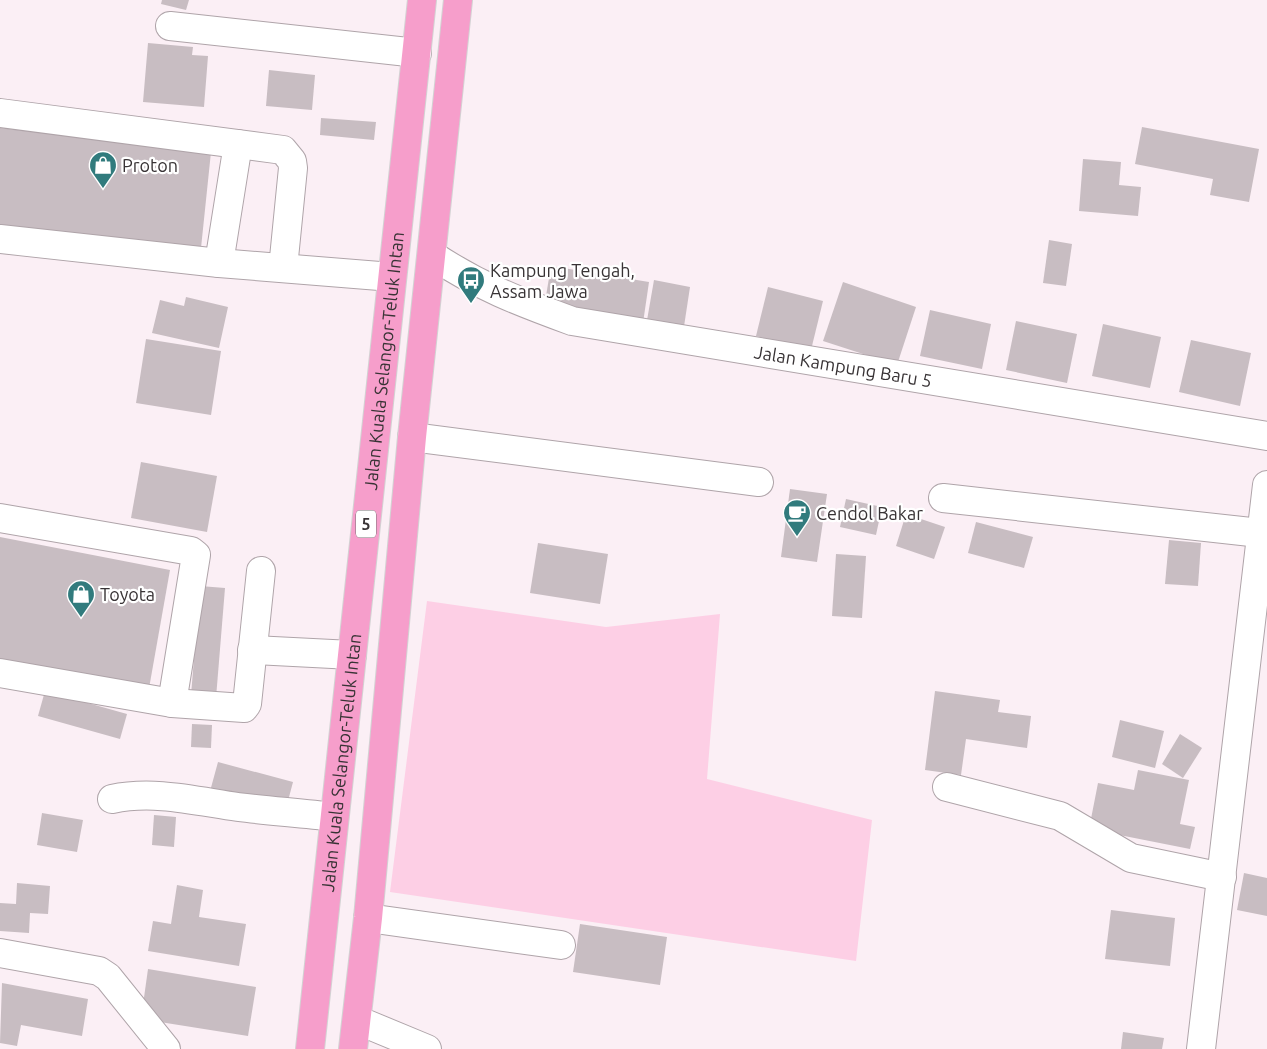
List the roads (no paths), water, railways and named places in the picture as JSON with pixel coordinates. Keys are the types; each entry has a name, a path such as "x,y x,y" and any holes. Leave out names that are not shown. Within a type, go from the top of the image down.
{"highway":[{"name":"Jalan Kuala Selangor-Teluk Intan","path":"310,1049 422,0"},
{"name":"Jalan Kuala Selangor-Teluk Intan","path":"353,1049 368,918 412,437 458,0"}],"street":[{"path":"170,26 417,53"},
{"path":"0,113 284,150 292,161 283,268"},
{"path":"219,263 238,144"},
{"path":"0,240 219,263 392,276"},
{"name":"Jalan Kampung Baru 5","path":"432,255 465,277 505,296 572,321 1267,436"},
{"path":"412,437 759,482"},
{"path":"1202,1049 1267,485"},
{"path":"943,498 1260,533"},
{"path":"0,518 191,551 196,555 172,703"},
{"path":"0,673 172,703 244,708 247,704 261,571"},
{"path":"252,650 352,655"},
{"path":"947,787 1060,816 1131,858 1222,877"},
{"path":"112,799 133,795 180,798 237,807 334,817"},
{"path":"368,918 561,945"},
{"path":"0,952 99,971 108,978 166,1049"},
{"path":"357,1020 427,1049"}],"place":[{"name":"Proton","path":"103,189"},
{"name":"Kampung Tengah, Assam Jawa","path":"471,304"},
{"name":"Cendol Bakar","path":"797,537"},
{"name":"Toyota","path":"81,618"}]}
